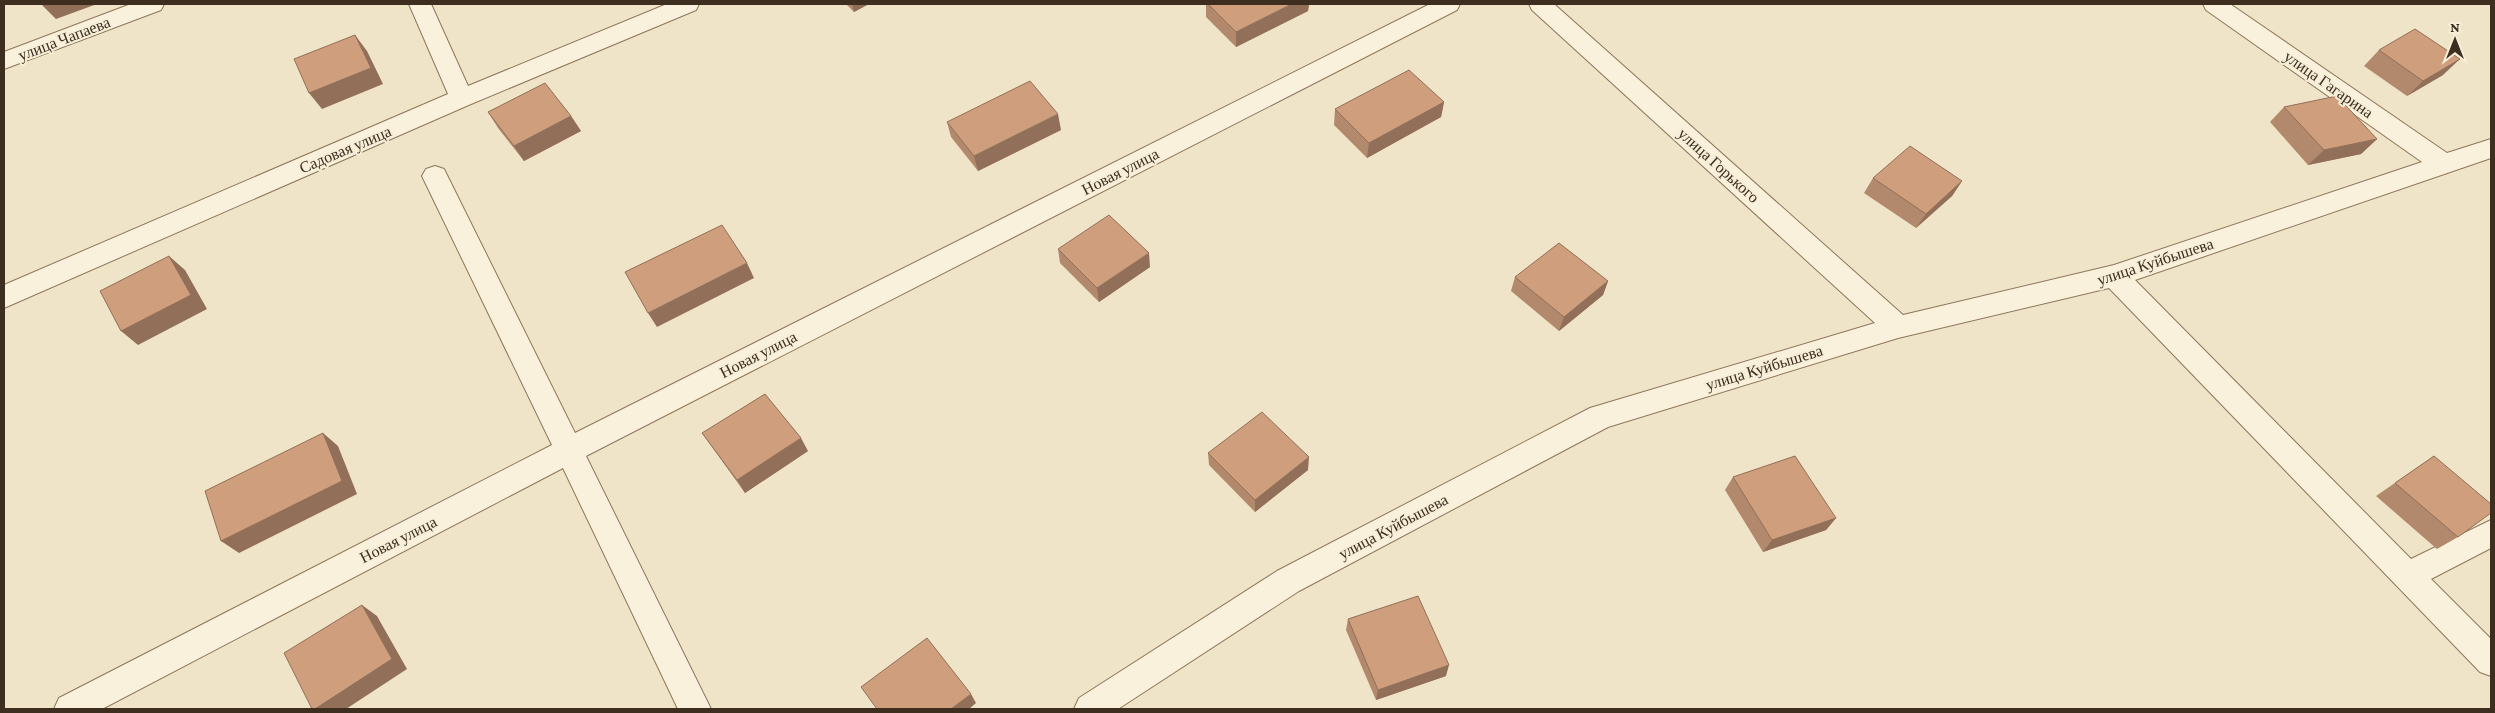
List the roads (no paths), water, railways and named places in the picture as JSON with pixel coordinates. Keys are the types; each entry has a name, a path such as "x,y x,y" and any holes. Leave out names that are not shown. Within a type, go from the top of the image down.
{"street":[{"name":"улица Чапаева","path":"4,61 153,4"},
{"path":"420,4 462,98"},
{"name":"Садовая улица","path":"4,297 462,98 688,4"},
{"name":"Новая улица","path":"70,709 568,451 1449,4"},
{"name":"улица Горького","path":"1540,4 1898,327"},
{"name":"улица Гагарина","path":"2214,4 2444,164"},
{"name":"улица Куйбышева","path":"1090,709 1288,581 1600,418 1898,327 2114,276 2491,148"},
{"path":"435,176 695,709"},
{"path":"2114,276 2491,661"},
{"path":"2407,576 2491,534"}]}
